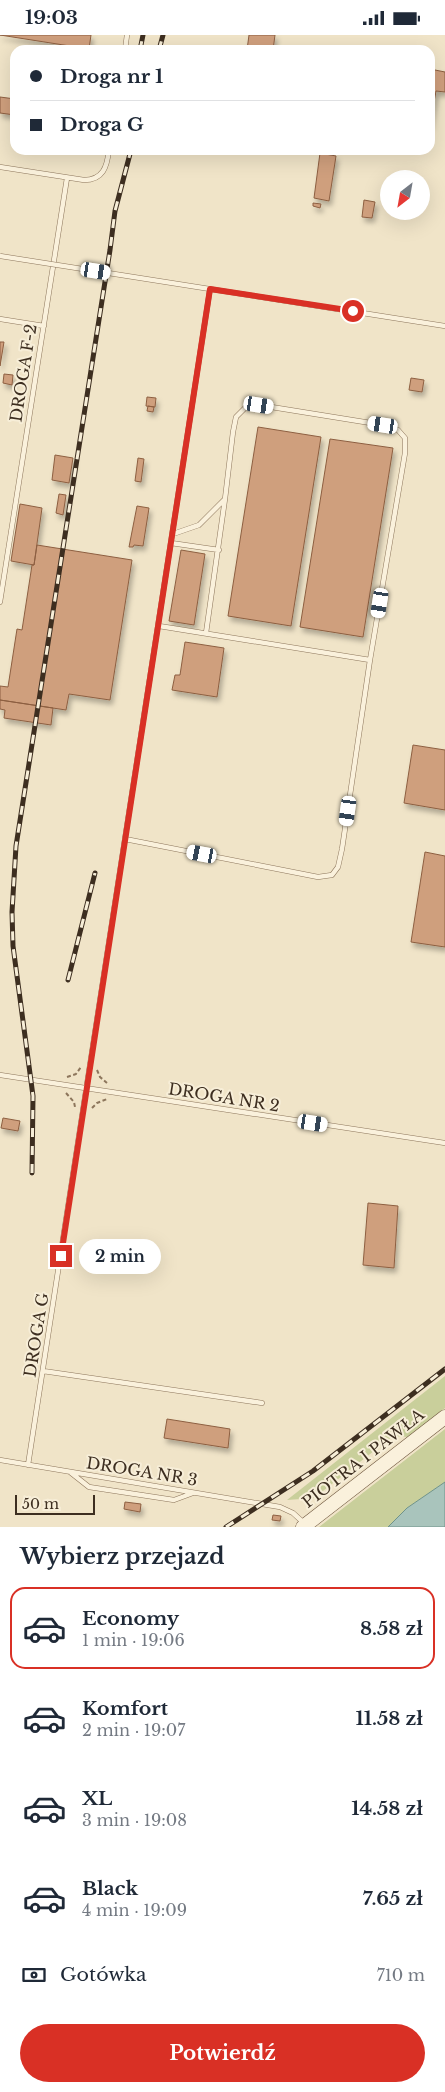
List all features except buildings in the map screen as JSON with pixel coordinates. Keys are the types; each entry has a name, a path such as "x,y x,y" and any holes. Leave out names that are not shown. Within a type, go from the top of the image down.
{"street":[{"name":"PIOTRA I PAWŁA","path":"305,1526 445,1417"}],"lane":[{"path":"0,167 67,178 93,180 99,177 105,170 109,155"},
{"name":"DROGA F-2","path":"0,601 67,178"},
{"path":"0,256 445,325"},
{"name":"DROGA G","path":"28,1465 210,289"},
{"path":"0,319 44,326"},
{"path":"125,839 318,877 332,875 338,867 405,453 405,438 398,430 383,425 259,405 246,407 236,417 206,633"},
{"path":"173,534 199,525 225,499"},
{"path":"171,543 219,550"},
{"path":"158,626 370,660"},
{"name":"DROGA NR 2","path":"0,1075 445,1143"},
{"path":"43,1371 262,1403"},
{"name":"DROGA NR 3","path":"0,1460 280,1507 294,1513 305,1526"},
{"path":"69,1472 89,1487 174,1500 195,1493"}],"path":[{"path":"62,1091 74,1102 74,1121 88,1123 89,1112 97,1103 111,1099"}],"green space":[{"path":"445,1376 445,1408 409,1437 393,1436 314,1498 287,1500"},
{"path":"445,1429 445,1482 407,1508 388,1527 319,1527"}],"water":[{"path":"445,1482 445,1527 388,1527 407,1508"}],"railway":[{"path":"141,45 143,35"},
{"path":"160,45 163,35"},
{"path":"32,1173 33,1096 13,946 12,912 16,846 115,211 130,155"},
{"path":"68,980 95,873"},
{"path":"226,1527 313,1471 445,1369"}],"route":[{"path":"61,1256 210,289 353,311"}]}
